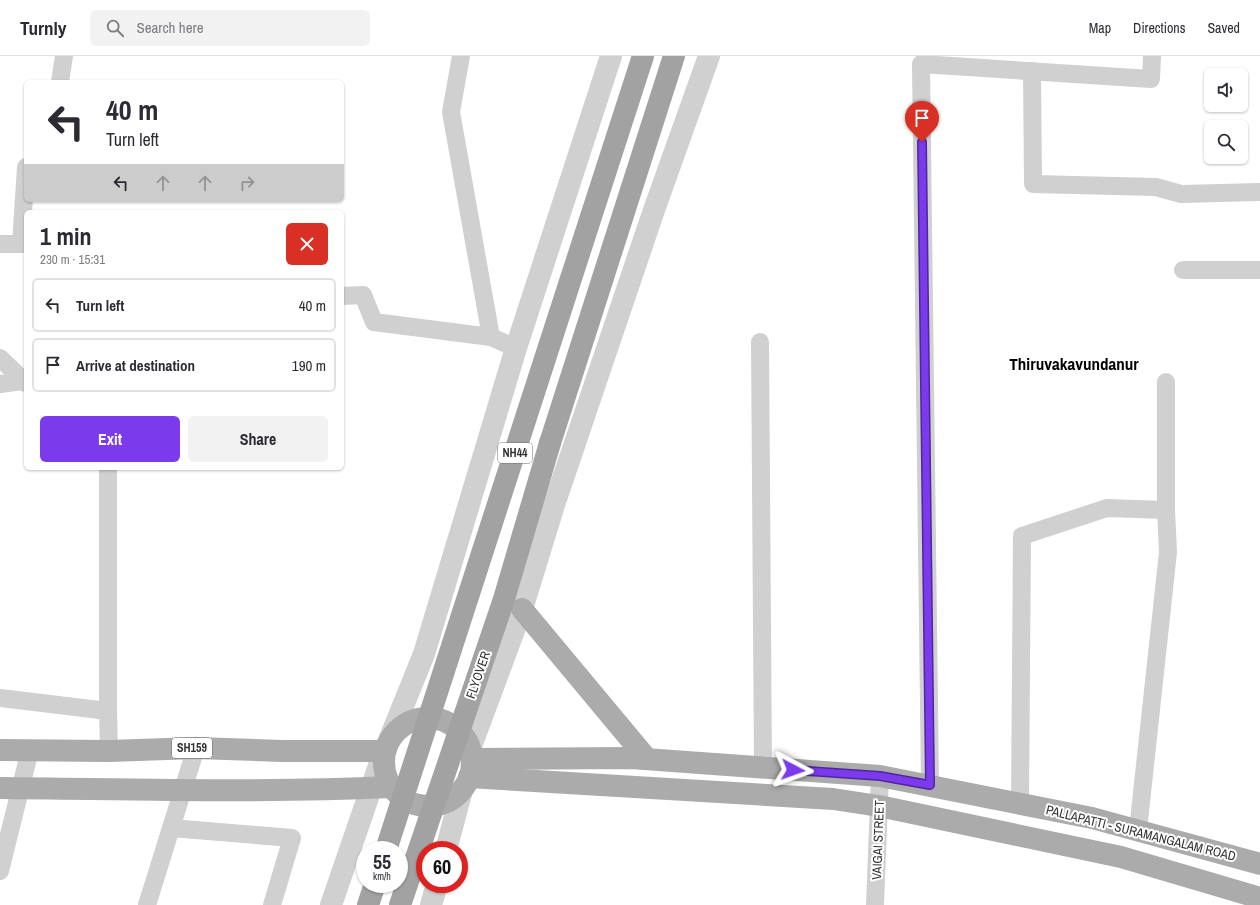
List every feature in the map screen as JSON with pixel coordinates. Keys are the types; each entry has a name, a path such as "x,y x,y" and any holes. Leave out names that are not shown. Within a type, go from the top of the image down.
{"highway":[{"name":"NH44","path":"389,841 643,56"},
{"name":"FLYOVER","path":"400,905 504,599 550,443 674,56"},
{"path":"368,905 372,893"}],"main road":[{"path":"522,609 647,759"},
{"path":"10,788 263,791 381,788 413,803 426,806 439,804 452,799 468,769 464,737 456,728 446,721 434,718 421,718 398,728 387,745 383,764 385,776 381,788"},
{"name":"SH159","path":"0,750 109,752 196,748 282,751 387,745"},
{"name":"PALLAPATTI - SURAMANGALAM ROAD","path":"468,769 623,758 880,776 1092,818 1260,864"},
{"path":"468,769 833,799 879,806 1121,857 1260,898"}],"street":[{"path":"60,80 64,56"},
{"path":"461,56 451,112 491,337"},
{"path":"387,745 424,654 516,348 611,56"},
{"path":"448,841 468,769 522,609 554,505 654,210 709,56"},
{"path":"930,785 921,64 1151,79 1152,56"},
{"path":"1032,71 1033,184 1156,187 1181,194 1260,192"},
{"path":"0,244 24,244"},
{"path":"1183,270 1260,270"},
{"path":"344,296 363,295 374,322 491,337 516,348"},
{"path":"760,342 763,768"},
{"path":"0,358 24,381"},
{"path":"0,384 24,382"},
{"path":"1138,830 1168,552 1166,510 1166,382"},
{"path":"108,470 109,752"},
{"path":"1020,803 1022,536 1107,508 1166,510"},
{"path":"0,698 108,711"},
{"path":"147,905 196,748"},
{"path":"0,871 10,788 30,750"},
{"name":"VAIGAI STREET","path":"875,905 880,776"},
{"path":"331,905 381,788"},
{"path":"171,828 292,838 272,905"},
{"path":"431,905 434,893"}],"district":[{"name":"Thiruvakavundanur","path":"1074,363"}],"route":[{"path":"793,770 880,776 930,785 922,142"}]}
